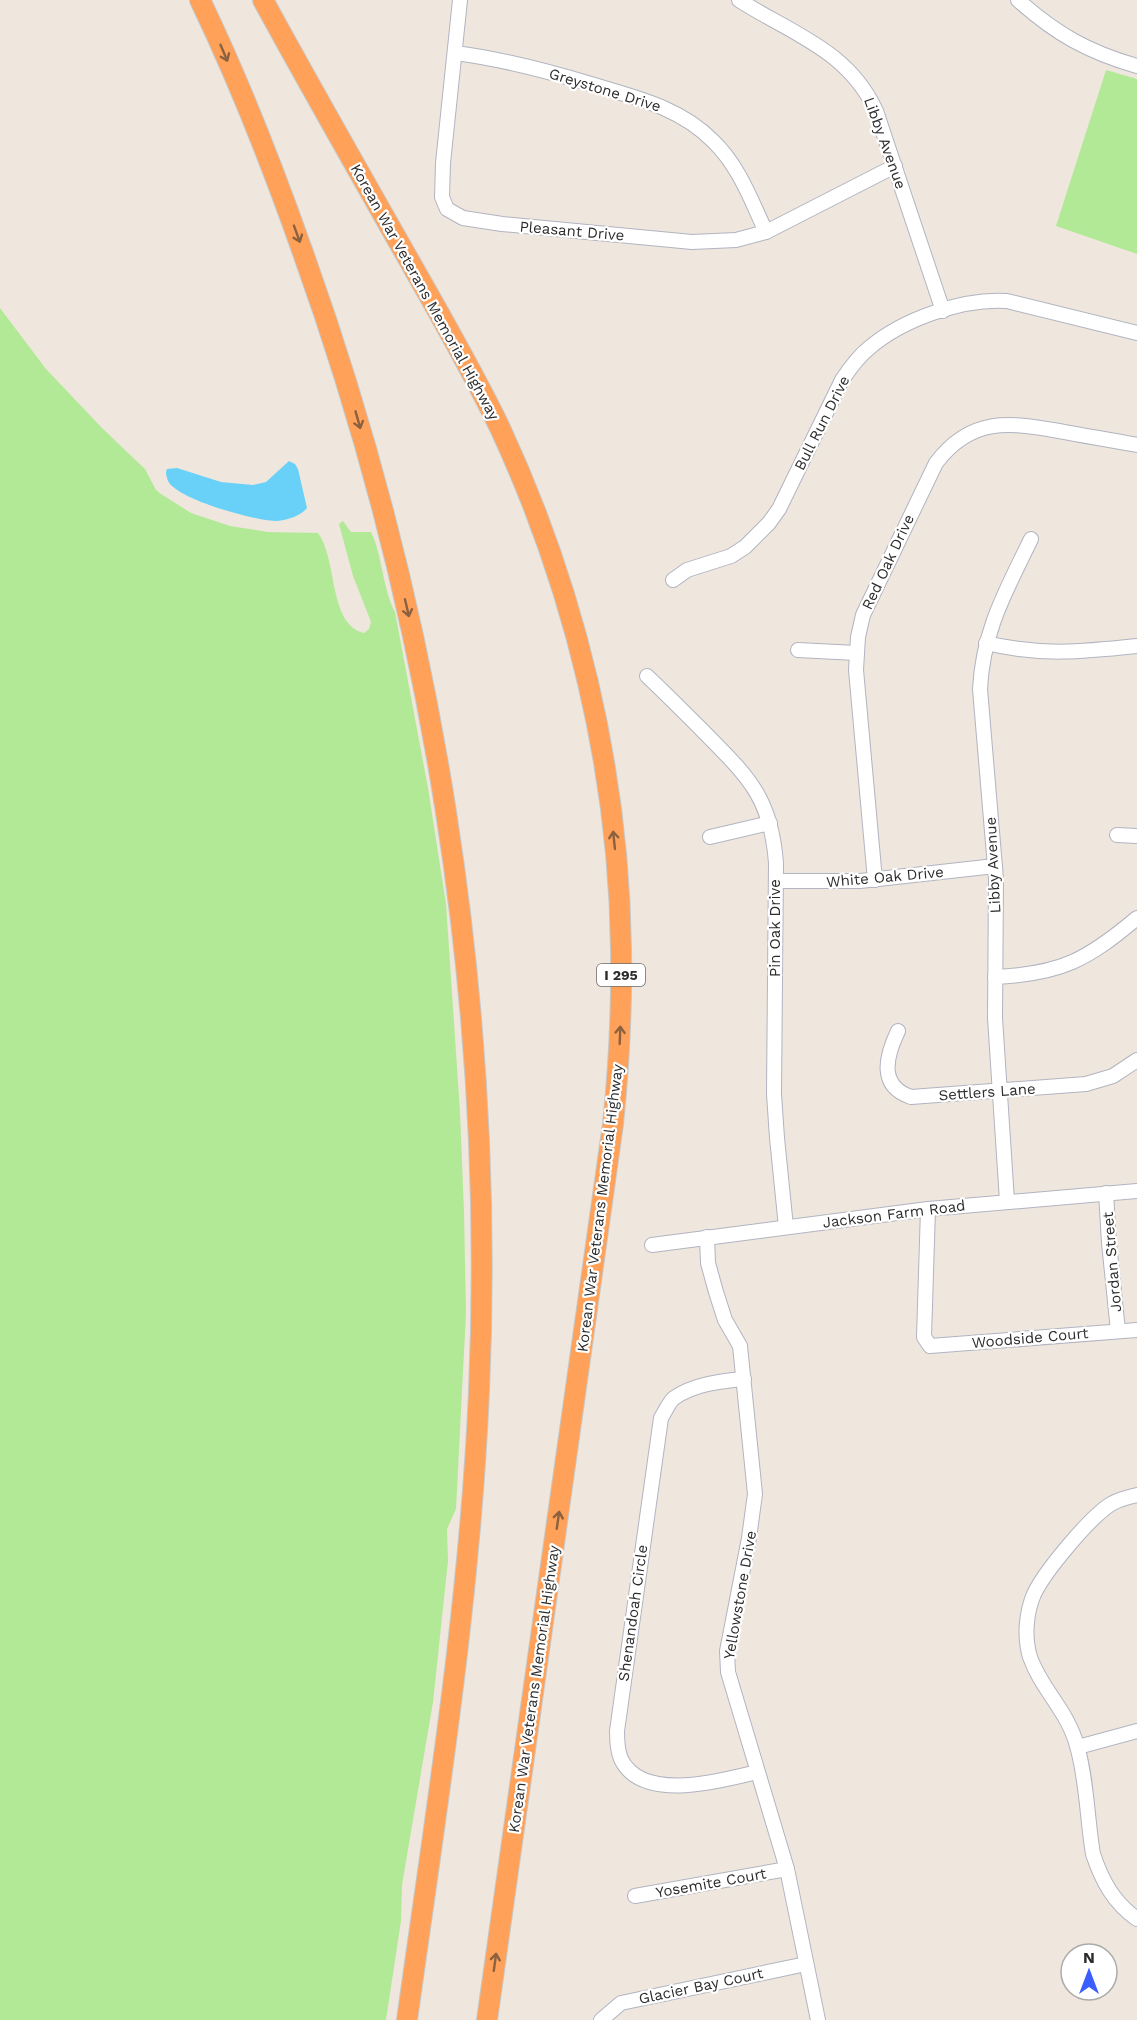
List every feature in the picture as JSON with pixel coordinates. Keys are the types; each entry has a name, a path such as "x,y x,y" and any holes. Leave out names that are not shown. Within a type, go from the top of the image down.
{"highway":[{"path":"200,0 271,166 318,295 343,368 389,535 411,626 435,748 472,1017 481,1241 479,1388 474,1492 459,1646 407,2020"},
{"name":"Korean War Veterans Memorial Highway","path":"263,0 476,379 518,469 553,562 581,657 611,814 621,947 620,1049 613,1124 487,2020"}],"street":[{"name":"Pleasant Drive","path":"460,0 444,152 442,197 447,209 454,214 470,220 502,224 692,242 736,240 766,232 895,166"},
{"name":"Libby Avenue","path":"740,0 831,54 855,76 865,89 876,111 943,311"},
{"path":"1018,0 1048,26 1065,37 1099,53 1137,66"},
{"name":"Greystone Drive","path":"455,53 510,62 564,76 647,100 683,117 700,128 725,154 740,175 766,232"},
{"name":"Bull Run Drive","path":"673,580 687,570 731,556 758,535 779,509 842,380 851,366 882,338 921,318 943,311 979,302 1007,301 1137,333"},
{"name":"Red Oak Drive","path":"875,880 856,653 863,615 936,463 944,452 962,438 984,427 1014,424 1137,445"},
{"name":"Libby Avenue","path":"1007,1201 995,1018 995,867 981,715 982,663 986,643 1002,600 1031,539"},
{"path":"986,643 1012,649 1055,653 1137,646"},
{"path":"798,650 856,653"},
{"name":"Pin Oak Drive","path":"647,676 739,766 759,793 775,842 774,1094 786,1227"},
{"path":"710,837 770,823"},
{"path":"1117,836 1137,836"},
{"name":"White Oak Drive","path":"776,881 875,880 995,867"},
{"path":"995,977 1035,974 1076,962 1094,952 1137,918"},
{"name":"Settlers Lane","path":"898,1030 890,1049 887,1065 891,1082 900,1093 911,1098 1086,1084 1113,1076 1137,1060"},
{"name":"Jackson Farm Road","path":"652,1245 928,1209 1137,1191"},
{"name":"Jordan Street","path":"1106,1193 1118,1331"},
{"name":"Woodside Court","path":"928,1209 924,1340 927,1344 934,1346 1137,1330"},
{"name":"Yellowstone Drive","path":"707,1237 708,1263 725,1320 741,1346 754,1494 749,1538 727,1651 728,1672 788,1869 818,2020"},
{"name":"Shenandoah Circle","path":"744,1379 722,1381 695,1388 673,1399 661,1418 617,1731 617,1745 621,1759 634,1775 663,1786 719,1781 757,1772"},
{"path":"1137,1495 1112,1503 1088,1524 1042,1581 1030,1608 1027,1637 1030,1657 1041,1680 1067,1720 1078,1747 1093,1854 1098,1869 1111,1894 1137,1919"},
{"path":"1078,1747 1137,1731"},
{"name":"Yosemite Court","path":"635,1896 788,1869"},
{"name":"Glacier Bay Court","path":"601,2020 621,2003 806,1964"}],"green space":[{"path":"1106,70 1137,79 1137,254 1056,226"},
{"path":"0,308 46,369 145,469 156,490 161,494 191,513 230,526 268,532 318,533 329,559 335,590 344,617 353,627 364,633 369,629 371,622 353,576 339,524 343,521 351,532 371,532 387,592 395,612 428,788 446,904 460,1112 466,1313 456,1509 447,1529 448,1561 433,1702 402,1885 401,1921 386,2020 0,2020"}],"water":[{"path":"289,461 298,469 307,508 294,517 277,521 236,513 201,502 175,488 168,481 166,473 167,469 177,468 221,482 253,485 266,482"}]}
